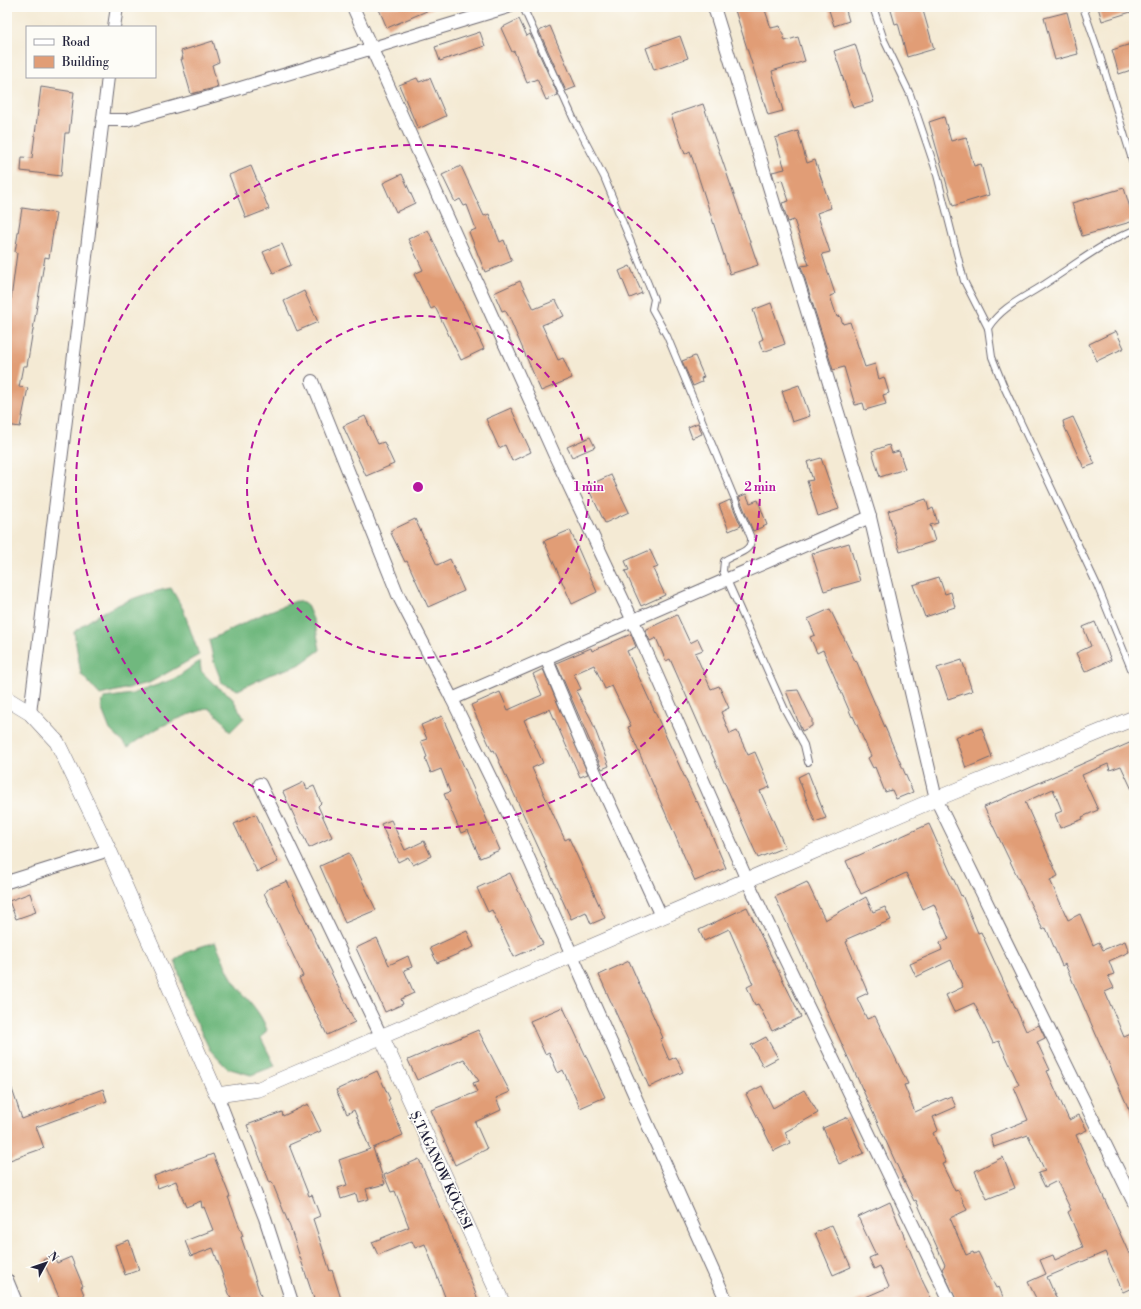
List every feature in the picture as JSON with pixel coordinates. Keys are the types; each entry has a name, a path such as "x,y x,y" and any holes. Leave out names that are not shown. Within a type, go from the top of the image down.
{"street":[{"path":"114,26 117,7"},
{"path":"353,7 555,456 633,621 747,880 950,1302"},
{"path":"103,120 127,120 224,93 508,7"},
{"path":"714,7 870,517 936,799 1134,1203"},
{"path":"30,712 108,78"},
{"path":"312,381 398,595 452,699 516,832 727,1302"},
{"path":"452,699 870,517"},
{"path":"546,658 582,744 662,916"},
{"path":"7,699 30,712 57,742 109,850 217,1095 265,1218 292,1302"},
{"path":"217,1095 259,1090 936,799 1134,718"},
{"path":"260,784 382,1038"},
{"path":"7,882 109,850"},
{"name":"Ş.TAGANOW KÖÇESI","path":"382,1038 502,1302"},
{"path":"7,1280 16,1302"}],"lane":[{"path":"523,7 574,120 604,177 652,293 654,299 652,308 667,336 751,538 751,544 748,549 724,561 723,571 728,579 741,614 785,710 804,745 808,762"},
{"path":"873,7 884,40 910,94 931,157 964,281 988,328 992,357 1004,387 1097,585 1134,676"},
{"path":"1083,7 1100,56 1134,166"},
{"path":"988,328 995,318 1008,306 1047,283 1081,258 1134,230"}],"green space":[{"path":"171,588 183,609 199,655 149,683 100,695 81,674 74,632 96,616 120,604"},
{"path":"296,601 306,603 315,624 320,650 299,665 269,675 238,690 222,683 214,662 209,640 265,613"},
{"path":"200,661 201,671 215,685 231,696 244,718 230,732 223,721 209,708 187,715 167,724 147,734 128,747 110,730 101,707 104,698 132,694 174,679"},
{"path":"215,942 227,969 240,990 261,1017 267,1030 261,1038 275,1066 251,1075 227,1068 210,1050 189,1007 175,960 190,950"}],"building":[{"path":"378,7 436,7 387,28"},
{"path":"734,7 764,7 771,28 780,26 785,41 798,37 805,61 772,71 783,111 768,115"},
{"path":"828,7 845,7 849,21 834,26"},
{"path":"890,7 922,7 934,49 907,57 898,23 895,24"},
{"path":"1098,7 1134,7 1134,11 1102,21"},
{"path":"1067,12 1078,54 1055,60 1044,18"},
{"path":"519,19 527,36 530,34 558,95 546,100 537,79 527,83 514,51 512,52 501,28"},
{"path":"550,26 576,87 566,91 539,31"},
{"path":"480,32 485,46 440,61 435,47"},
{"path":"680,36 688,58 654,70 646,48"},
{"path":"213,41 219,62 212,65 218,87 191,94 181,59 183,59 181,51"},
{"path":"1134,43 1134,69 1119,74 1112,50"},
{"path":"855,44 874,102 853,108 834,51"},
{"path":"417,78 419,82 430,78 446,116 418,129 399,85"},
{"path":"41,87 74,92 69,133 65,133 61,176 21,171 22,157 32,158"},
{"path":"703,104 758,265 730,274 690,151 685,154 671,115"},
{"path":"944,117 951,141 966,137 974,166 981,164 989,195 953,206 929,122"},
{"path":"798,131 807,163 815,160 831,208 817,213 830,252 822,254 835,294 830,296 837,317 840,316 843,324 850,322 865,367 875,364 879,379 884,377 889,393 883,395 886,404 865,410 863,403 855,405 844,367 833,370 801,266 809,265 794,220 788,222 782,203 789,201 782,180 775,182 772,172 785,169 775,138"},
{"path":"251,166 269,209 246,218 229,175"},
{"path":"461,166 484,216 489,214 500,242 504,240 512,261 485,272 469,232 476,229 467,205 464,206 460,199 455,202 442,175"},
{"path":"402,174 415,203 396,212 383,183"},
{"path":"1124,188 1134,221 1082,236 1072,203"},
{"path":"22,208 56,213 49,258 45,257 27,366 23,366 19,387 28,388 20,427 7,425 7,298 11,299 17,253 15,252"},
{"path":"428,230 484,349 461,360 435,307 431,309 414,274 423,270 408,239"},
{"path":"282,244 291,265 273,273 263,252"},
{"path":"630,266 642,293 630,298 619,271"},
{"path":"520,281 534,309 556,300 564,316 542,325 558,360 563,358 572,378 541,391 509,317 505,310 502,311 494,293"},
{"path":"304,291 318,322 297,331 284,301"},
{"path":"771,303 785,344 763,352 759,341 763,339 753,310"},
{"path":"1116,331 1124,348 1097,361 1089,344"},
{"path":"695,356 704,377 701,378 702,382 693,386 682,361"},
{"path":"799,385 810,416 792,422 782,391"},
{"path":"511,408 531,452 512,461 505,445 499,448 486,419"},
{"path":"365,416 378,444 384,442 394,464 366,476 343,426"},
{"path":"1073,417 1095,464 1084,468 1064,426 1063,421"},
{"path":"698,423 702,434 692,438 688,427"},
{"path":"590,437 595,447 572,457 567,447"},
{"path":"889,445 892,453 899,451 905,469 880,477 872,451"},
{"path":"821,458 839,509 818,516 807,481 813,480 807,462"},
{"path":"611,475 629,512 605,523 587,486"},
{"path":"746,494 750,503 758,500 767,525 753,531 739,497"},
{"path":"926,499 929,510 933,508 938,523 930,525 935,541 900,552 888,511"},
{"path":"730,500 741,526 729,531 719,505"},
{"path":"415,519 437,565 450,559 464,591 428,607 407,561 405,562 390,531"},
{"path":"570,530 597,592 572,604 544,541"},
{"path":"849,543 860,581 824,591 812,554"},
{"path":"650,550 658,567 653,569 665,595 641,606 625,571 629,570 625,561"},
{"path":"939,577 945,594 951,592 955,607 925,617 913,585"},
{"path":"830,609 855,661 856,660 913,792 896,799 892,790 885,792 875,767 873,768 868,758 871,756 853,716 852,717 823,650 817,653 810,637 815,635 808,619"},
{"path":"677,615 690,643 698,639 703,650 695,653 711,689 719,686 729,708 721,712 730,734 737,731 748,755 755,752 770,787 760,791 785,847 758,858 670,659 666,661 656,638 650,641 645,630"},
{"path":"1095,622 1111,660 1085,672 1076,653 1091,646 1083,627"},
{"path":"631,634 636,647 627,651 696,802 697,801 726,868 695,881 628,727 631,726 612,686 605,689 594,665 574,674 581,689 576,691 591,719 609,766 602,769 556,663 591,648 592,651"},
{"path":"962,660 972,691 948,699 937,668"},
{"path":"543,669 588,774 580,777 550,709 524,720 543,763 532,768 565,840 569,838 605,918 591,924 586,912 571,919 494,750 492,751 471,705 500,692 508,710 542,695 533,674"},
{"path":"798,690 812,719 812,726 802,731 786,691"},
{"path":"442,716 500,850 480,858 468,830 461,833 444,794 450,792 441,769 431,773 425,758 427,757 421,741 427,739 421,725"},
{"path":"982,728 992,757 966,768 955,737"},
{"path":"1134,741 1134,794 1121,766 1110,770 1108,764 1082,775 1098,810 1082,817 1083,819 1060,828 1055,814 1062,811 1053,789 1025,802 1058,876 1050,880 1068,920 1080,914 1093,945 1099,942 1103,950 1125,941 1129,952 1109,961 1114,974 1108,976 1114,988 1105,992 1124,1037 1131,1034 1134,1042 1134,1121 1065,964 1062,966 1046,928 1043,930 984,807"},
{"path":"808,772 826,818 815,822 798,777"},
{"path":"304,782 307,789 314,786 321,803 318,806 332,837 309,848 283,792"},
{"path":"256,814 278,862 257,872 234,824"},
{"path":"391,820 405,850 424,841 431,856 413,865 408,857 398,862 381,824"},
{"path":"929,824 978,933 981,932 1026,1031 1039,1025 1045,1038 1037,1042 1050,1070 1047,1071 1069,1120 1079,1115 1087,1130 1076,1135 1134,1265 1134,1287 1123,1292 1105,1252 1047,1277 1058,1302 1038,1302 1028,1282 1046,1274 1040,1260 1053,1255 1055,1260 1083,1247 1068,1212 1071,1210 1057,1181 1045,1187 1038,1173 1045,1171 1028,1135 994,1147 990,1135 1028,1120 1014,1087 1019,1085 999,1041 993,1043 974,1003 954,1012 946,995 963,987 951,960 916,977 910,964 942,950 940,943 949,939 934,904 923,909 906,873 861,894 846,861"},
{"path":"349,853 376,910 345,923 320,866"},
{"path":"510,873 543,944 514,957 492,910 488,912 477,888"},
{"path":"287,881 355,1022 327,1035 299,978 303,976 264,893 266,890"},
{"path":"807,882 825,920 866,897 873,912 885,907 891,920 847,939 848,941 846,942 868,993 857,998 867,1019 875,1016 908,1084 904,1085 915,1112 951,1096 956,1107 933,1117 938,1130 933,1133 946,1163 942,1164 955,1191 958,1190 967,1210 950,1218 966,1255 973,1252 974,1254 978,1252 996,1288 999,1287 1005,1302 957,1302 942,1269 945,1265 916,1200 914,1201 900,1172 775,897"},
{"path":"30,893 36,912 16,919 9,901"},
{"path":"747,907 801,1017 772,1031 758,1004 755,1005 747,987 753,984 729,929 704,941 699,930"},
{"path":"467,931 474,947 437,963 430,948"},
{"path":"377,938 389,965 408,956 412,967 404,970 414,993 401,999 403,1004 385,1012 356,948"},
{"path":"629,961 663,1038 660,1039 669,1060 676,1057 683,1072 649,1087 599,975"},
{"path":"563,1007 605,1097 580,1108 563,1070 558,1073 549,1052 545,1054 530,1021"},
{"path":"478,1030 510,1092 496,1098 501,1110 475,1122 487,1149 455,1165 431,1110 477,1092 473,1083 479,1081 464,1059 417,1080 408,1060"},
{"path":"766,1037 778,1058 763,1066 751,1045"},
{"path":"377,1071 390,1099 388,1100 403,1135 373,1148 385,1184 366,1189 369,1199 358,1202 356,1194 341,1199 338,1188 347,1185 339,1160 370,1149 354,1110 347,1114 336,1090"},
{"path":"9,1080 22,1119 103,1089 107,1101 36,1127 44,1148 7,1161 7,1081"},
{"path":"762,1086 773,1108 804,1090 818,1113 785,1132 790,1143 774,1151 746,1094"},
{"path":"308,1104 321,1131 289,1145 309,1196 312,1195 320,1216 313,1219 342,1302 315,1302 290,1227 272,1182 270,1183 247,1125 282,1112 283,1116"},
{"path":"848,1117 864,1153 839,1164 823,1128"},
{"path":"213,1154 230,1197 228,1197 243,1236 241,1237 263,1302 232,1302 213,1248 191,1256 185,1241 213,1230 204,1207 202,1208 201,1201 186,1207 176,1181 158,1188 154,1176"},
{"path":"1003,1157 1015,1188 987,1199 975,1171"},
{"path":"419,1159 479,1302 447,1302 425,1244 415,1248 412,1241 378,1255 372,1242 409,1227 395,1191 391,1192 384,1175"},
{"path":"890,1202 923,1282 933,1302 854,1302 889,1287 880,1266 874,1269 869,1258 876,1255 858,1217"},
{"path":"832,1225 851,1267 833,1275 815,1233"},
{"path":"129,1240 139,1270 125,1275 115,1245"},
{"path":"53,1255 57,1263 71,1257 83,1286 81,1287 85,1297 82,1298 84,1302 61,1302 43,1260"}]}
